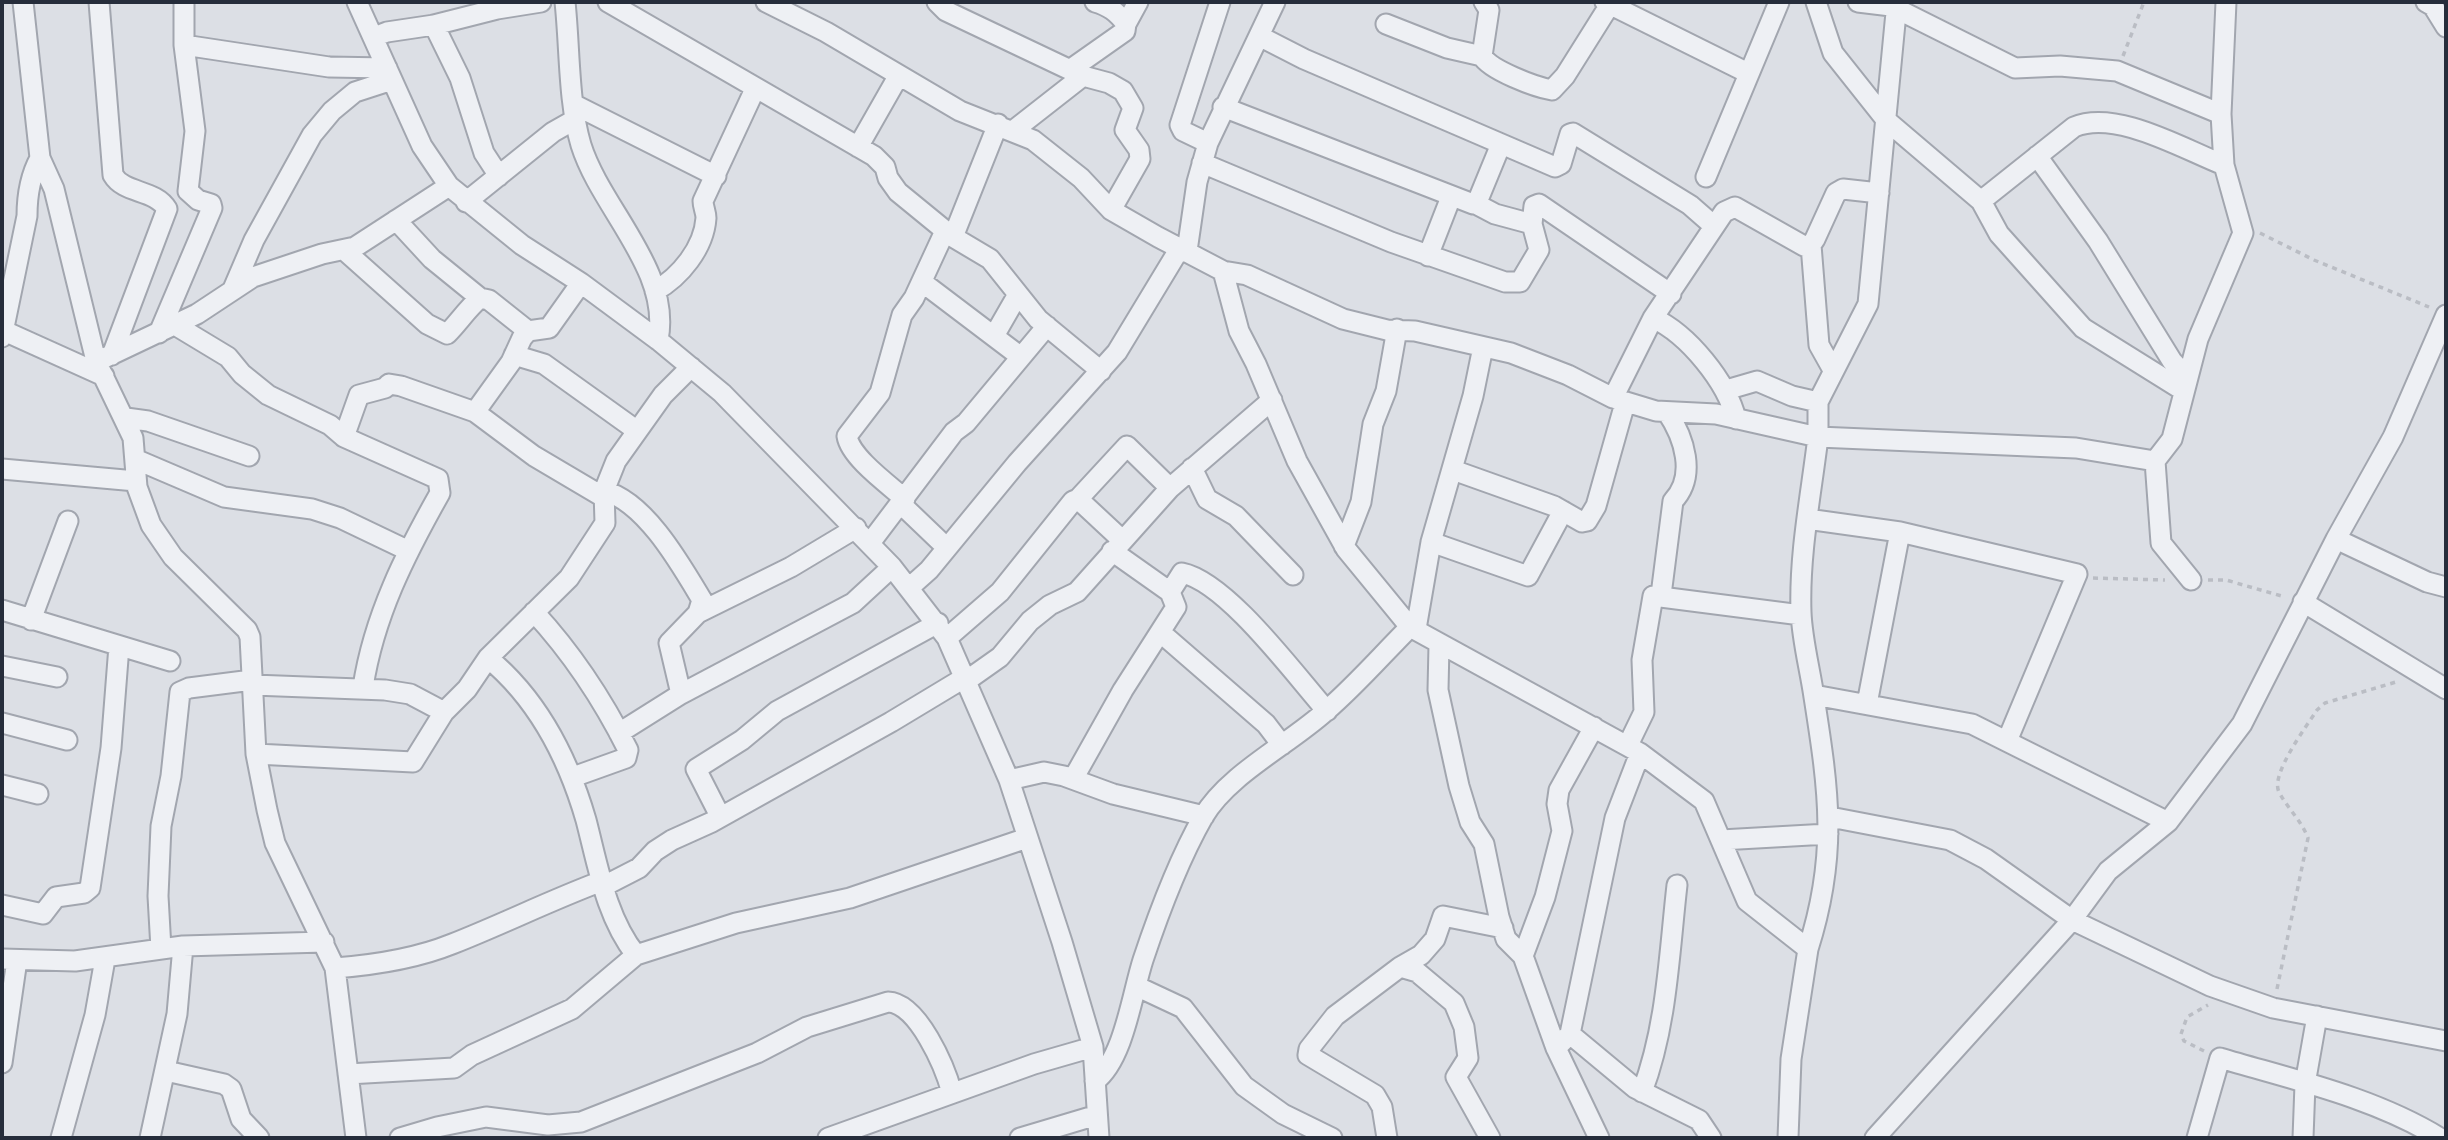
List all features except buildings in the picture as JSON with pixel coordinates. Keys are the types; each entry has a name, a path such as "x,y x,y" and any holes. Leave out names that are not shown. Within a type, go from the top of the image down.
{"street":[{"path":"23,2 40,158 54,189 104,364 134,438 136,481 151,525 173,557 247,630 256,754 275,843 335,968 356,1138"},
{"path":"99,2 114,175 118,182 158,199 167,209 104,364"},
{"path":"167,329 212,208 211,204 198,200 188,191 195,131 184,46 184,2"},
{"path":"357,2 422,146 449,186 522,245 581,283 658,340 735,406 763,439 863,535 911,587 942,631 1009,780 1049,898 1093,1046 1099,1138"},
{"path":"374,37 387,32 434,25 541,2"},
{"path":"565,2 581,145 594,176 643,260 655,290 661,326 658,340"},
{"path":"608,2 874,156 885,167 898,192 949,234 990,259 1017,296 1047,326 1101,371"},
{"path":"937,2 946,11 1077,73 1109,83 1123,91 1133,108 1125,130 1139,150 1140,159 1111,210"},
{"path":"1095,2 1108,5 1126,24"},
{"path":"947,548 867,466 848,442 847,436 880,393 902,315 1006,127 1077,73 1125,31 1138,2"},
{"path":"1208,143 1183,131 1180,125 1220,2"},
{"path":"911,587 1118,352 1184,250 1208,143 1223,107 1261,37 1275,2"},
{"path":"1485,2 1489,10 1482,56 1485,61 1506,73 1547,89 1556,90 1607,4 1748,73"},
{"path":"1706,177 1779,2"},
{"path":"1816,2 1833,53 1887,121 1981,201 1999,234 2083,328 2186,384"},
{"path":"1858,2 1897,6 2015,68 2060,66 2117,71 2221,114"},
{"path":"2191,580 2161,543 2155,461 2172,439 2198,339 2241,241 2242,223 2224,166 2221,114 2226,2"},
{"path":"2426,2 2433,6 2446,27"},
{"path":"773,4 960,111 1006,127 1046,148 1081,178 1111,210 1223,271 1247,275 1343,319 1532,359 1619,400 1667,412 1716,414 1818,437 2076,449 2155,461"},
{"path":"1788,1138 1791,1059 1808,949 1824,894 1829,826 1814,695 1801,615 1801,578 1818,437 1818,402 1868,304 1897,6"},
{"path":"1386,24 1447,48 1482,56"},
{"path":"434,25 460,78 484,153 499,176"},
{"path":"1261,37 1501,144 1559,167 1570,134 1573,133 1690,205 1714,226"},
{"path":"184,46 389,74"},
{"path":"233,289 254,240 312,135 332,111 355,93 389,74"},
{"path":"858,148 899,75"},
{"path":"655,290 671,282 689,259 705,221 703,201 755,89"},
{"path":"1223,107 1451,197 1476,204 1495,214 1532,224"},
{"path":"576,112 716,176"},
{"path":"466,202 576,112"},
{"path":"1981,201 2074,127 2084,122 2114,122 2224,166"},
{"path":"1476,204 1501,144"},
{"path":"2037,156 2087,225 2186,384"},
{"path":"40,158 27,198 27,216 2,333 104,364 264,273 322,254 344,250 449,186"},
{"path":"1202,163 1428,256 1504,282 1520,282 1539,250 1532,224 1534,206 1539,204 1671,294"},
{"path":"1833,370 1819,345 1811,245 1836,193 1843,189 1879,193"},
{"path":"1428,256 1451,197"},
{"path":"1452,470 1563,512 1581,522 1587,521 1596,506 1619,400 1653,318 1724,212 1735,207 1804,246 1811,245"},
{"path":"396,220 432,259 480,298 489,300 528,331 549,328 561,316 581,283"},
{"path":"344,250 427,324 447,334 459,323 464,312 480,298"},
{"path":"1223,271 1239,331 1297,461 1344,546 1413,628 1439,645 1482,664 1634,749 1704,801 1747,901 1808,949"},
{"path":"922,282 1021,357"},
{"path":"994,337 1017,296"},
{"path":"1875,1138 2072,920 2108,872 2168,822 2242,724 2336,539 2393,438 2441,312"},
{"path":"1653,318 1678,331 1726,390 1736,419"},
{"path":"681,694 669,643 698,613 790,567 863,535 903,502 954,432 966,423 1047,326"},
{"path":"167,329 228,357 242,374 268,394 330,425 344,437 438,479 440,494 409,551 374,629 363,687"},
{"path":"1344,546 1361,502 1373,424 1386,391 1397,330"},
{"path":"475,412 528,331"},
{"path":"1095,1081 1104,1074 1114,1056 1136,986 1178,872 1204,816 1232,785 1327,711 1413,628 1431,542 1483,347"},
{"path":"514,355 544,364 635,430"},
{"path":"256,754 413,761 444,712 467,689 488,658 569,578 605,523 604,495 616,461 635,430 663,395 691,367"},
{"path":"1726,390 1757,381 1792,396 1818,402"},
{"path":"344,437 359,395 389,384 414,389 475,412 534,456 604,495 631,503 675,554 702,600 698,613"},
{"path":"335,968 379,964 450,945 533,907 639,868 655,850 965,679 1000,657 1030,621 1050,605 1077,592 1170,488 1272,400"},
{"path":"1661,595 1673,502 1681,494 1686,448 1681,432 1667,412"},
{"path":"126,418 148,421 249,456"},
{"path":"720,816 696,769 742,740 777,711 942,631 1000,593 1070,503 1079,499 1127,446 1170,488"},
{"path":"135,459 224,497 312,509 340,518 409,551"},
{"path":"1192,468 1207,499 1236,516 1293,575"},
{"path":"2,469 136,481"},
{"path":"1073,779 1176,607 1170,592 1117,545 1079,499"},
{"path":"1431,542 1528,576 1563,512"},
{"path":"1807,519 1900,532 2077,574 2007,741"},
{"path":"32,620 68,521"},
{"path":"1867,704 1900,532"},
{"path":"2336,539 2427,582 2446,587"},
{"path":"620,733 681,694 853,603 892,567"},
{"path":"1170,592 1182,573 1200,579 1265,638 1327,711"},
{"path":"1563,1041 1615,818 1644,712 1642,660 1653,596 1801,615"},
{"path":"2303,602 2438,682"},
{"path":"2,610 170,661"},
{"path":"534,612 551,630 620,733 628,750 626,758 573,777"},
{"path":"1160,632 1266,724 1282,746"},
{"path":"1439,645 1438,690 1459,786 1470,822 1484,844 1506,939 1523,956 1563,1041 1599,1138"},
{"path":"2,905 43,915 56,897 84,892 90,888 110,748 119,646"},
{"path":"488,658 513,678 536,708 573,777 575,793 603,883 619,928 636,955"},
{"path":"2,666 57,677"},
{"path":"161,949 158,896 160,826 171,776 180,692 189,688 252,682 363,687 410,694 444,712"},
{"path":"1814,695 1972,724 2168,822"},
{"path":"2,723 66,740"},
{"path":"1523,956 1542,906 1562,831 1557,804 1559,790 1594,727"},
{"path":"1009,780 1044,772 1073,779 1113,794 1204,816"},
{"path":"2,785 38,794"},
{"path":"1721,840 1829,826 1950,840 1986,859 2072,920 2210,986 2273,1008 2446,1041"},
{"path":"348,1074 454,1068 472,1055 572,1009 636,955 736,923 850,898 1027,838"},
{"path":"1642,1092 1659,1036 1677,885"},
{"path":"1387,1138 1382,1107 1375,1095 1308,1055 1335,1016 1400,967 1421,956 1430,946 1443,916 1503,928"},
{"path":"2,1063 10,959 105,959 183,946 324,942"},
{"path":"149,1138 177,1014 183,946"},
{"path":"61,1138 95,1015 105,959"},
{"path":"1400,967 1417,972 1454,1003 1464,1027 1468,1059 1456,1077 1490,1138"},
{"path":"1136,986 1183,1008 1244,1086 1283,1114 1332,1138"},
{"path":"400,1138 486,1117 548,1125 581,1122 757,1053 807,1027 888,1002 895,1002 912,1013 948,1078 952,1093"},
{"path":"2303,1138 2305,1084 2317,1016"},
{"path":"1563,1041 1642,1092 1699,1120 1711,1138"},
{"path":"828,1138 1093,1046"},
{"path":"2197,1138 2220,1058 2367,1102 2440,1138"},
{"path":"166,1071 225,1084 231,1089 241,1119 259,1138"},
{"path":"1020,1138 1097,1115"}],"path":[{"path":"2117,71 2144,2"},
{"path":"2242,223 2314,260 2441,312"},
{"path":"2273,1008 2308,838 2302,823 2278,790 2277,777 2316,710 2325,703 2438,682"},
{"path":"2210,986 2211,993 2206,1007 2191,1014 2181,1034 2191,1046 2220,1058"}]}
